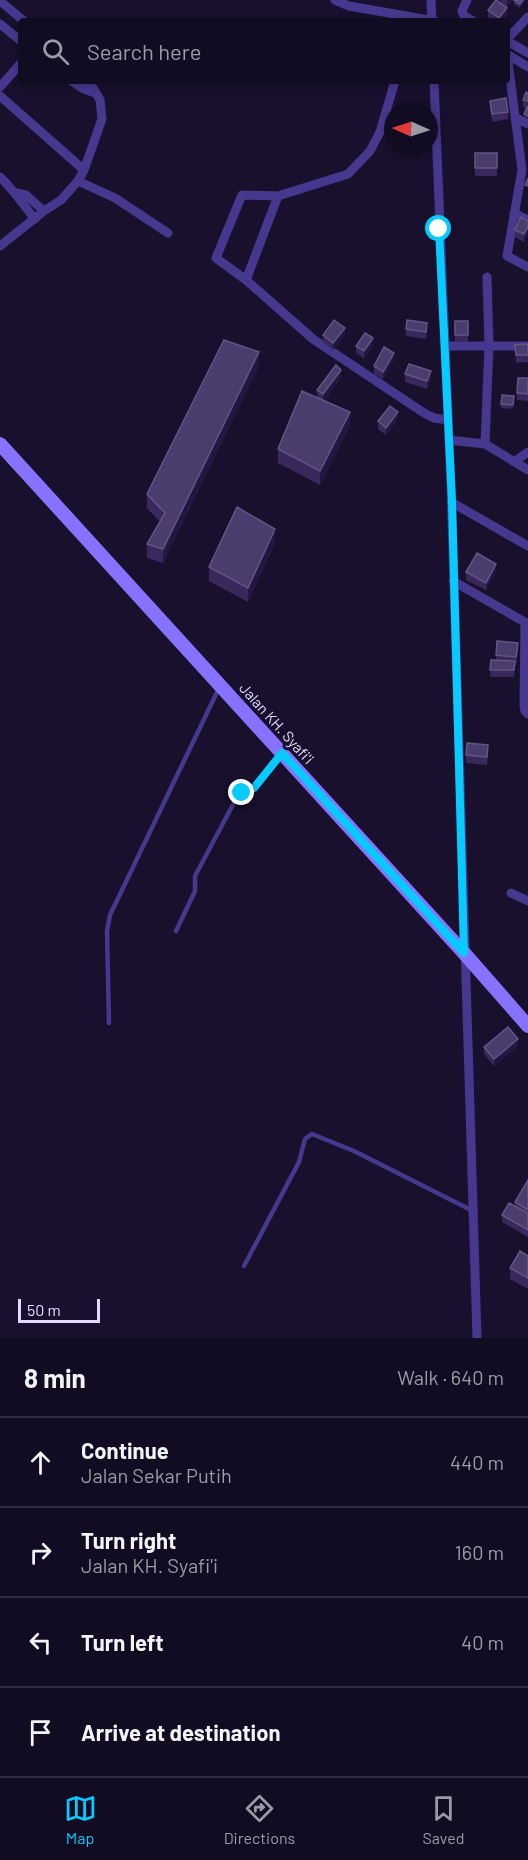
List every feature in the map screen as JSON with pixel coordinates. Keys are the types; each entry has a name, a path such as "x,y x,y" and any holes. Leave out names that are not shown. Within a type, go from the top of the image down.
{"main road":[{"name":"Jalan KH. Syafi'i","path":"0,444 528,1026"}],"street":[{"path":"335,0 349,6 404,18"},
{"path":"431,0 433,18"},
{"path":"467,0 462,10 464,16 468,18"},
{"path":"0,1 20,18"},
{"path":"510,37 528,17"},
{"path":"0,24 17,38"},
{"path":"510,42 528,53"},
{"path":"510,56 528,67"},
{"path":"0,87 18,66"},
{"path":"510,75 525,171 514,213 507,256 528,267"},
{"path":"76,84 95,93"},
{"path":"0,246 61,200 78,181 102,119 100,100 90,84"},
{"path":"394,84 380,132 370,152 362,161 348,174 278,196 242,195 216,258 246,280 313,339 424,413 434,418 448,420"},
{"path":"434,84 452,502 477,1338"},
{"path":"0,96 84,170"},
{"path":"516,118 528,124"},
{"path":"0,177 16,193 20,202 35,219"},
{"path":"78,181 115,198 168,233"},
{"path":"16,193 26,195 44,211"},
{"path":"246,280 278,196"},
{"path":"514,213 528,220"},
{"path":"485,444 489,346 487,277"},
{"path":"445,346 528,346"},
{"path":"449,440 485,444 528,471"},
{"path":"512,461 528,452"},
{"path":"452,502 528,546"},
{"path":"453,580 526,623 524,706 528,714"},
{"path":"511,892 528,901"}],"lane":[{"path":"109,1023 106,931 110,915 221,686"},
{"path":"176,931 195,891 195,876 236,799 242,793 254,788 282,753"},
{"path":"244,1266 299,1162 305,1139 312,1134 354,1151 473,1211"}],"building":[{"path":"496,0 507,8 499,18 488,10"},
{"path":"526,92 528,93 528,101 523,100"},
{"path":"506,98 508,112 492,114 490,101"},
{"path":"475,153 497,153 497,168 475,168"},
{"path":"521,217 528,221 524,234 515,230"},
{"path":"334,320 345,328 333,343 323,335"},
{"path":"407,320 427,323 426,332 406,329"},
{"path":"455,321 468,321 468,335 455,335"},
{"path":"365,333 373,338 364,351 356,346"},
{"path":"224,340 259,352 163,549 147,544 165,513 147,494"},
{"path":"528,344 528,355 516,355 515,345"},
{"path":"384,347 394,353 383,372 374,366"},
{"path":"409,364 431,371 427,381 405,374"},
{"path":"336,365 341,370 323,394 317,390"},
{"path":"518,378 528,378 528,394 517,393"},
{"path":"302,391 350,412 320,471 278,449"},
{"path":"502,395 514,396 513,405 501,404"},
{"path":"390,406 398,412 386,428 378,421"},
{"path":"237,507 275,529 248,588 209,567"},
{"path":"477,553 496,564 486,583 466,572"},
{"path":"497,641 518,643 516,657 496,655"},
{"path":"491,660 515,661 514,670 490,670"},
{"path":"467,743 488,745 487,757 466,755"},
{"path":"508,1027 518,1039 494,1059 484,1047"},
{"path":"528,1180 528,1210 515,1202"},
{"path":"509,1203 528,1213 528,1230 502,1215"},
{"path":"520,1251 528,1256 528,1278 510,1268"}],"route":[{"path":"242,793 254,788 282,753 464,953 452,502 439,229"}]}
